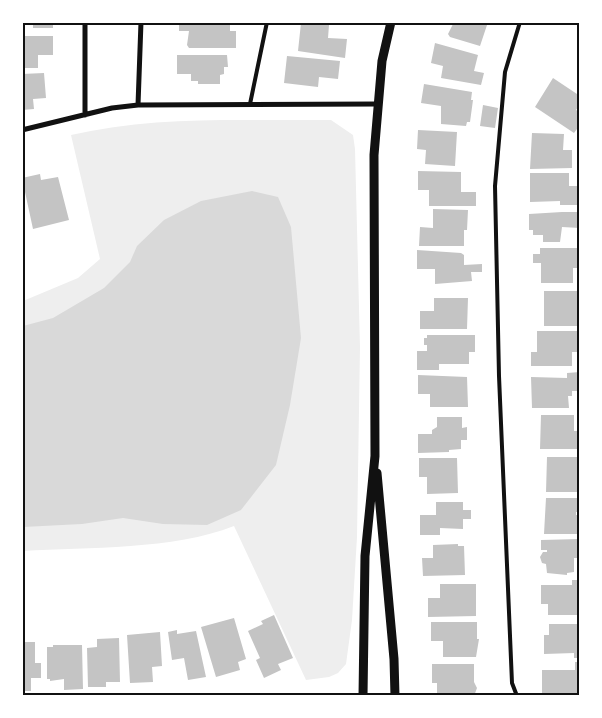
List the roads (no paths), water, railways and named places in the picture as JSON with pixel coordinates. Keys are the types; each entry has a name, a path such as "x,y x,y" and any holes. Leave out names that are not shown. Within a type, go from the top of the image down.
{"street":[{"path":"85,22 85,115"},
{"path":"138,105 141,22"},
{"path":"391,22 382,61 374,155 375,456 394,659 395,696"},
{"path":"22,130 112,108 138,105 377,104"},
{"path":"363,696 365,556 375,456"}],"lane":[{"path":"250,104 266,22"},
{"path":"517,696 512,683 503,489 495,186 505,72 520,22"}]}
